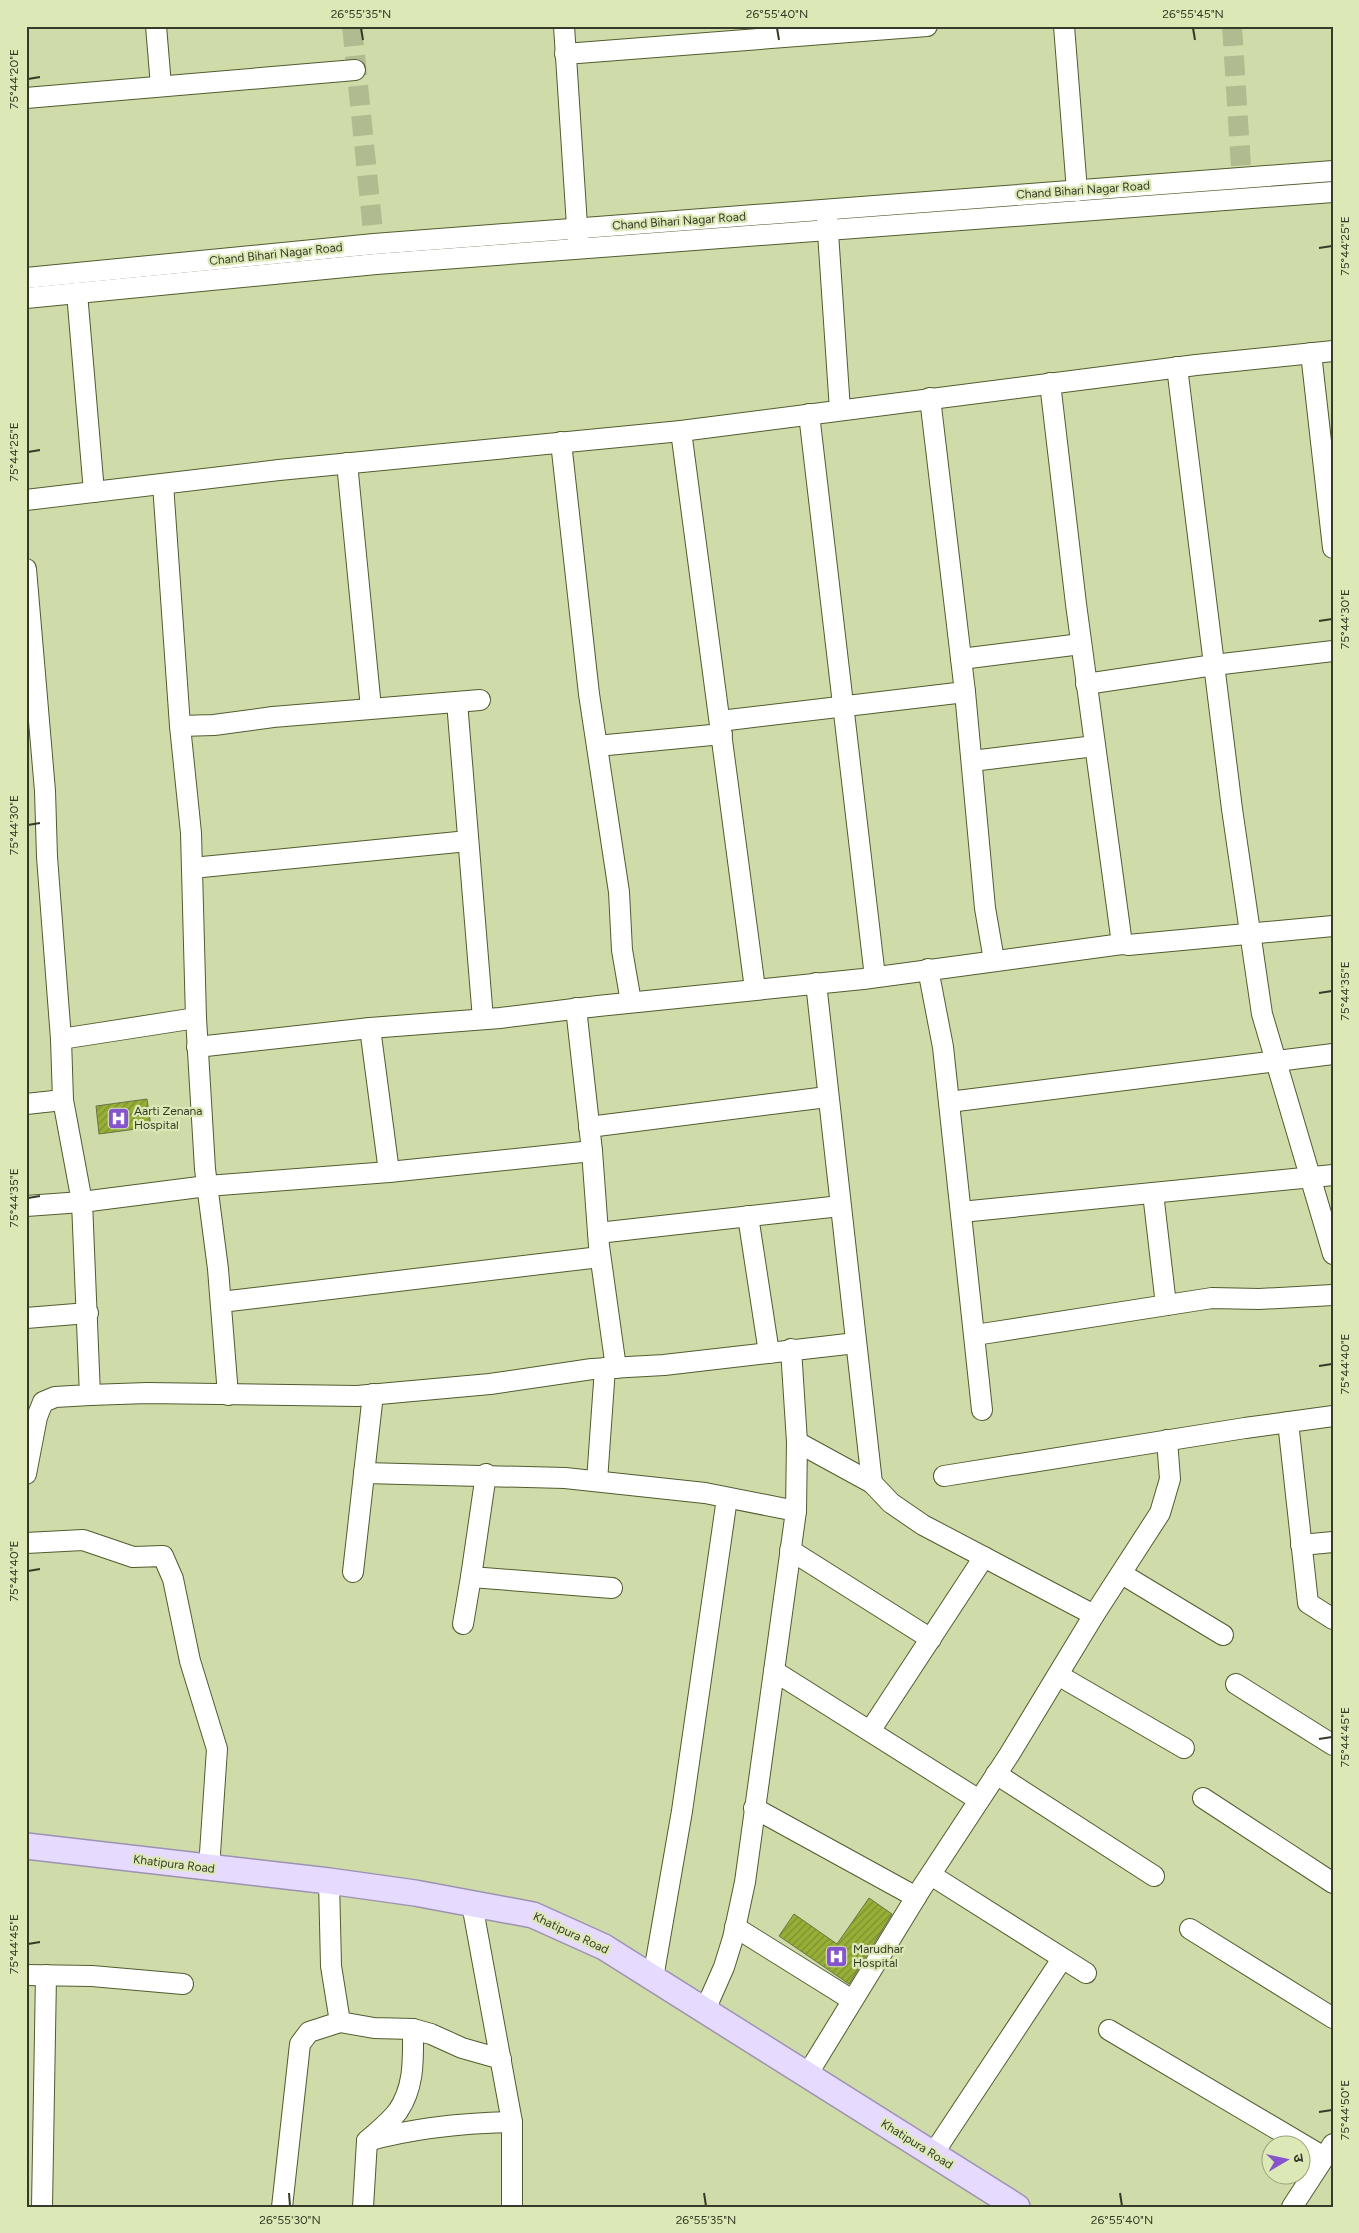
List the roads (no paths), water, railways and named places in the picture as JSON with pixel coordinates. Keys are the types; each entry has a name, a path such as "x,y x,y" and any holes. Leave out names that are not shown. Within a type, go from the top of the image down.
{"main road":[{"name":"Khatipura Road","path":"26,1846 329,1881 533,1915 604,1946 1017,2207"}],"street":[{"path":"156,26 161,86"},
{"path":"564,26 579,249"},
{"path":"566,54 817,30 927,26"},
{"path":"1064,26 1077,191"},
{"path":"26,98 355,70"},
{"name":"Chand Bihari Nagar Road","path":"26,278 374,244 1333,171"},
{"name":"Chand Bihari Nagar Road","path":"26,298 376,264 1333,192"},
{"path":"826,210 840,410"},
{"path":"77,294 94,492"},
{"path":"26,500 347,463 682,431 1050,383 1333,351"},
{"path":"1311,353 1333,548"},
{"path":"1177,368 1214,665 1262,1014 1333,1254"},
{"path":"1050,383 1086,684 1122,944"},
{"path":"930,398 965,692 985,908 994,960"},
{"path":"809,414 875,977"},
{"path":"682,431 755,989"},
{"path":"561,442 597,746 619,892 622,950 631,1002"},
{"path":"347,463 371,708"},
{"path":"163,484 192,868 197,1047 207,1186 228,1394"},
{"path":"26,569 36,792 47,857 61,1039 63,1100 82,1202 90,1395"},
{"path":"961,659 1081,644"},
{"path":"1086,684 1214,665 1333,651"},
{"path":"597,746 842,706 965,692"},
{"path":"180,726 214,725 273,717 480,700"},
{"path":"457,702 483,1019"},
{"path":"972,761 1095,746"},
{"path":"192,868 468,841"},
{"path":"197,1047 370,1028 483,1019 875,977 928,968 1122,944 1128,946 1333,926"},
{"path":"928,968 943,1047 982,1410"},
{"path":"816,983 827,1097 872,1483"},
{"path":"576,1008 592,1152 611,1368 597,1481"},
{"path":"61,1039 196,1018"},
{"path":"370,1028 389,1172"},
{"path":"949,1102 1333,1054"},
{"path":"589,1127 827,1097"},
{"path":"26,1104 63,1100"},
{"path":"26,1206 82,1202 207,1186 389,1172 592,1152"},
{"path":"961,1212 1333,1174"},
{"path":"1153,1193 1166,1305"},
{"path":"598,1233 840,1206"},
{"path":"748,1216 769,1353"},
{"path":"220,1302 600,1257"},
{"path":"975,1335 1212,1298 1259,1299 1333,1295"},
{"path":"26,1318 88,1313"},
{"path":"26,1474 37,1417 43,1402 55,1397 147,1393 357,1396 490,1384 611,1368 664,1365 856,1343"},
{"path":"704,2010 724,1967 745,1882 796,1511 797,1442 791,1349"},
{"path":"353,1572 373,1394"},
{"path":"944,1476 1167,1440 1333,1416"},
{"path":"1288,1422 1308,1603 1333,1619"},
{"path":"807,2075 916,1897 980,1800 1094,1615 1160,1513 1170,1479 1167,1440"},
{"path":"797,1442 872,1483 891,1503 923,1525 1094,1615"},
{"path":"364,1472 486,1474 565,1478 705,1493 796,1511"},
{"path":"463,1624 486,1474"},
{"path":"653,1978 682,1811 727,1498"},
{"path":"26,1543 83,1540 133,1557 163,1556 173,1579 190,1661 217,1749 210,1868"},
{"path":"1301,1544 1333,1542"},
{"path":"790,1550 931,1639"},
{"path":"870,1731 984,1557"},
{"path":"1122,1574 1223,1634"},
{"path":"471,1577 612,1588"},
{"path":"774,1671 980,1800"},
{"path":"1058,1675 1184,1748"},
{"path":"1236,1684 1333,1745"},
{"path":"996,1774 1154,1876"},
{"path":"1202,1798 1333,1883"},
{"path":"754,1808 916,1897"},
{"path":"931,1875 1086,1973"},
{"path":"329,1881 331,1966 340,2022"},
{"path":"472,1904 502,2059 512,2122 512,2207"},
{"path":"735,1927 852,2000"},
{"path":"1190,1929 1333,2018"},
{"path":"934,2154 1062,1959"},
{"path":"42,2207 35,2122 36,1975 92,1976 183,1984"},
{"path":"282,2207 300,2044 309,2032 340,2022 374,2028 413,2028 462,2048 502,2059"},
{"path":"363,2207 368,2141 397,2113 404,2102 412,2079 413,2028"},
{"path":"1109,2030 1327,2160 1292,2207"},
{"path":"368,2141 420,2130 478,2123 512,2122"}],"tunnel":[{"path":"352,26 376,261"},
{"path":"1232,26 1243,198"}],"place":[{"name":"Aarti Zenana Hospital","path":"118,1118"},
{"name":"Marudhar Hospital","path":"837,1956"}]}
